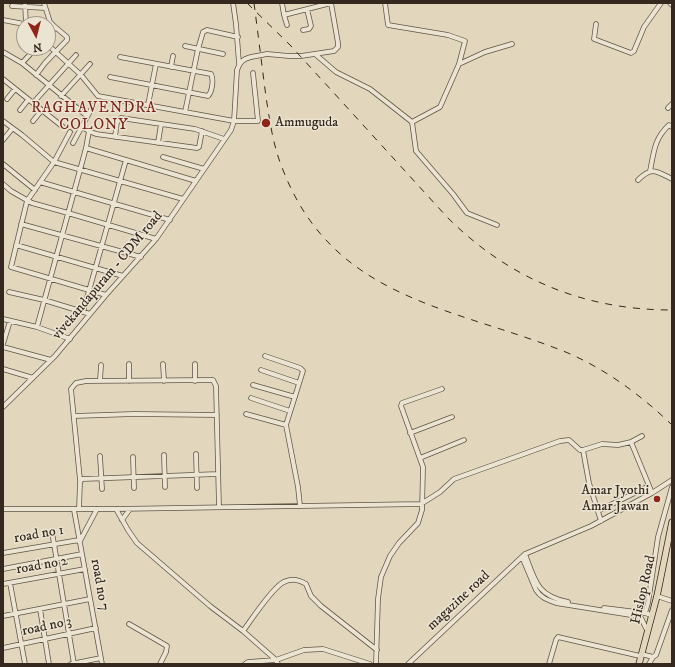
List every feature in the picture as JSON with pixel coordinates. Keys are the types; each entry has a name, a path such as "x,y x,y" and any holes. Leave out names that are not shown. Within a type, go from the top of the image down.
{"main road":[{"name":"Hislop Road","path":"639,664 640,655 648,630 648,614 657,596 670,538 672,522"}],"street":[{"name":"vivekandapuram - CDM road","path":"3,407 51,360 156,239 224,138 231,130 234,121 236,103 237,70 240,63 238,37 232,3"},
{"path":"282,3 287,25"},
{"path":"303,30 309,29 311,26 305,3"},
{"path":"240,63 246,58 267,54 290,56 315,54 331,52 338,47 331,3 322,4 284,15"},
{"path":"385,3 388,25 448,35 465,41 459,64 440,107 412,122"},
{"path":"596,24 594,39 631,53 634,51 638,43 644,27 661,3"},
{"path":"25,5 25,16"},
{"path":"12,6 44,5 46,16"},
{"path":"3,20 16,22"},
{"path":"56,28 66,37 67,40 56,51 81,75 98,96 234,121 258,121 254,73"},
{"path":"185,112 203,32 206,30 238,37"},
{"path":"459,64 485,52 512,44"},
{"path":"185,46 223,54"},
{"path":"3,52 22,63 48,86 87,116"},
{"path":"315,54 336,72 370,89 412,122 416,152 453,194 467,213 497,225"},
{"path":"33,103 76,55"},
{"path":"22,63 29,56"},
{"path":"36,75 52,56"},
{"path":"171,67 173,56"},
{"path":"110,76 205,96 210,95 213,78 211,74 120,57"},
{"path":"61,96 90,64"},
{"path":"148,105 156,64"},
{"path":"3,79 63,127"},
{"path":"7,99 15,89"},
{"path":"20,110 28,100"},
{"path":"668,108 672,104"},
{"path":"73,143 93,106"},
{"path":"33,121 42,110"},
{"path":"115,137 117,122 121,118 202,131 224,138"},
{"path":"3,121 54,162 183,199"},
{"path":"158,143 161,124"},
{"path":"82,126 96,134 199,147 202,131"},
{"path":"650,171 655,144 660,134 671,126"},
{"path":"3,140 12,129"},
{"path":"37,327 86,148 89,131"},
{"path":"70,132 54,162 27,201 11,267 106,295"},
{"path":"86,148 196,181"},
{"path":"163,157 204,169"},
{"path":"83,312 126,160"},
{"path":"3,164 35,190"},
{"path":"638,180 645,173 650,171 659,171 672,179"},
{"path":"40,182 170,220"},
{"path":"3,184 27,201 156,239"},
{"path":"21,224 140,257"},
{"path":"16,245 123,276"},
{"path":"9,292 44,300 90,314"},
{"path":"3,319 37,327 70,339"},
{"path":"10,321 3,346 51,360"},
{"path":"264,356 302,369 303,371 286,426 294,473 298,487 300,506"},
{"path":"129,364 129,381"},
{"path":"163,364 164,381"},
{"path":"195,364 195,381"},
{"path":"100,381 101,365"},
{"path":"3,369 33,378"},
{"path":"261,370 299,383"},
{"name":"road no 7","path":"102,664 79,540 77,509 80,480 71,390 76,384 86,381 214,380 217,415"},
{"path":"253,385 295,396"},
{"path":"376,664 378,599 381,577 390,556 399,543 416,526 420,519 422,510 423,472 420,458 401,408 402,403 442,389"},
{"path":"251,398 290,411"},
{"path":"74,416 134,414 217,415 219,507"},
{"path":"246,414 286,426"},
{"path":"410,433 452,417"},
{"path":"3,509 116,510 421,504 440,492 454,479 560,441 569,440 580,450 584,450 602,444 618,445 631,442 642,436"},
{"path":"420,458 464,440"},
{"path":"631,442 652,493"},
{"path":"584,450 588,483 601,521"},
{"path":"196,454 197,488"},
{"path":"164,455 165,487"},
{"path":"100,456 102,489"},
{"path":"133,457 134,488"},
{"path":"80,480 218,474"},
{"name":"magazine road","path":"408,664 523,556 601,521 652,493 672,480"},
{"path":"598,511 649,486"},
{"path":"523,556 537,585 543,592 554,599 578,605 648,614 648,603 658,537 672,487"},
{"path":"79,540 97,509"},
{"path":"122,520 130,509"},
{"path":"116,510 137,543 210,606 243,631 277,662"},
{"path":"52,532 73,664 101,658"},
{"name":"road no 1","path":"3,553 79,540"},
{"path":"3,569 82,554"},
{"name":"road no 2","path":"3,584 85,569"},
{"path":"243,631 280,585 291,580 297,580 306,584 311,596 321,606 377,650"},
{"path":"10,583 25,664"},
{"path":"657,596 672,601"},
{"path":"3,616 90,599"},
{"path":"598,608 641,618 648,630"},
{"path":"40,609 49,664"},
{"path":"649,664 657,653 672,610"},
{"path":"129,624 167,646 166,652 160,664"},
{"name":"road no 3","path":"3,648 96,628"},
{"path":"549,664 558,637 653,657"},
{"path":"245,664 248,662 277,662 304,650 323,649 370,664"}],"railway":[{"path":"247,3 291,46 447,217 471,239 496,258 522,274 550,287 578,297 640,309 672,310"},
{"path":"254,3 266,97 274,143 283,170 305,214 333,247 366,273 402,293 442,309 568,353 596,367 623,384 649,404 672,425"}],"place":[{"name":"Ammuguda","path":"266,123"},
{"name":"Amar Jyothi Amar Jawan","path":"657,499"}],"district":[{"name":"RAGHAVENDRA COLONY","path":"94,118"}]}
